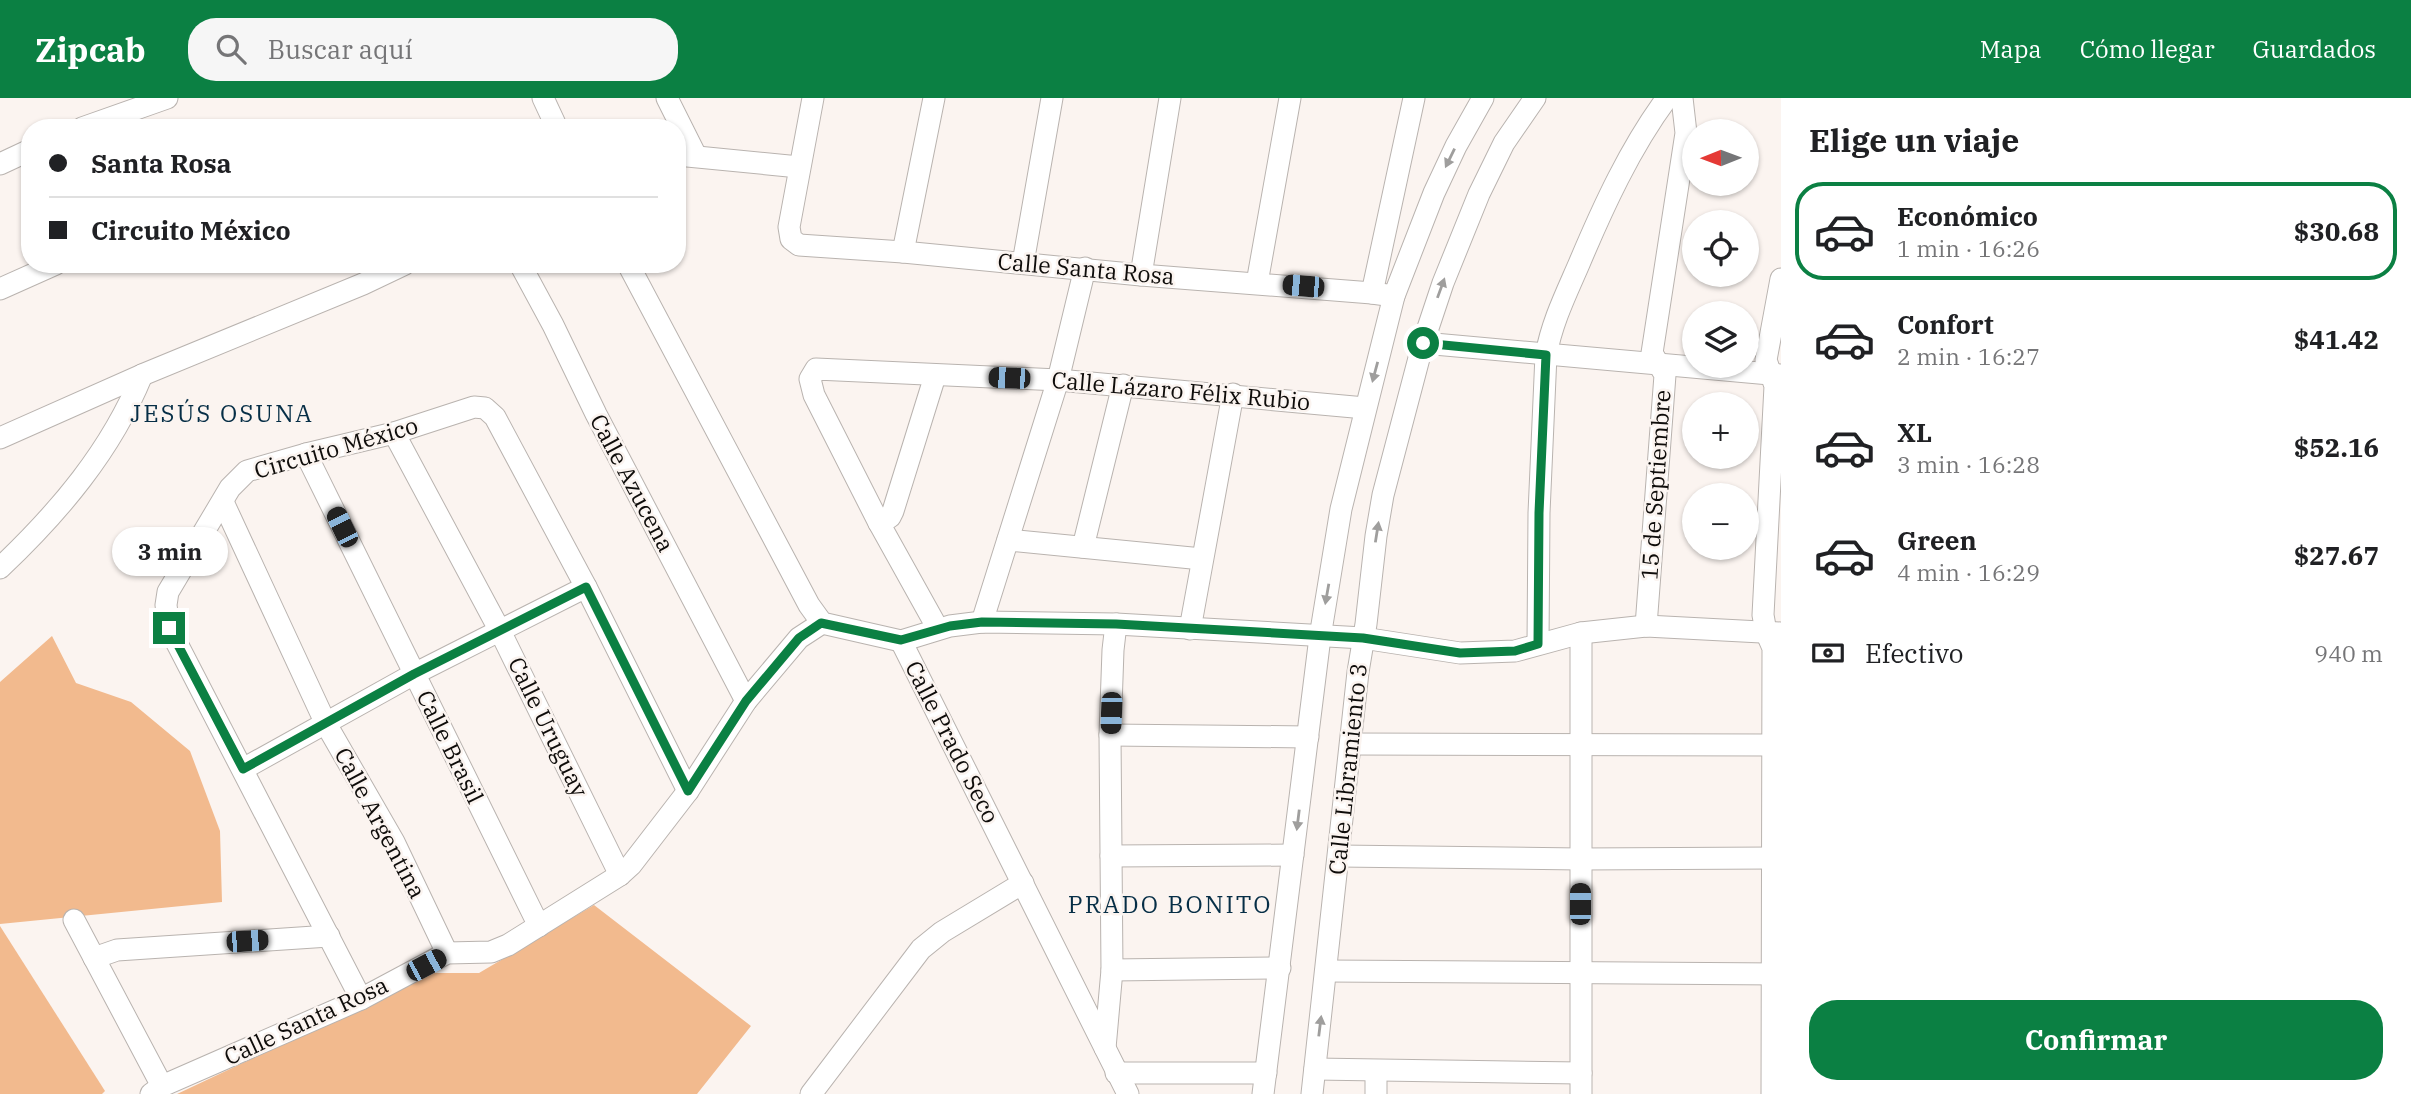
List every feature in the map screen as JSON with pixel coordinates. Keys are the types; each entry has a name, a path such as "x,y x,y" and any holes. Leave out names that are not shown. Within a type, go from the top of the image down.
{"street":[{"path":"108,119 167,98"},
{"path":"543,98 553,119"},
{"path":"667,98 674,119"},
{"path":"904,252 934,98"},
{"path":"1023,262 1052,98"},
{"path":"1141,275 1170,98"},
{"path":"1257,283 1290,98"},
{"path":"1372,293 1414,98"},
{"name":"Calle Libramiento 3","path":"1265,1083 1320,637 1341,509 1394,296 1433,193 1483,98"},
{"name":"Calle Libramiento 3","path":"1312,1094 1363,638 1383,495 1423,343 1443,283 1479,194 1504,143 1535,98"},
{"path":"1538,644 1539,513 1546,355 1551,329 1604,206 1667,98"},
{"name":"15 de Septiembre","path":"1646,626 1665,375 1652,353 1686,133 1682,98"},
{"path":"687,155 799,167 808,104"},
{"path":"0,164 21,154"},
{"name":"Calle Santa Rosa","path":"799,167 789,227 791,239 799,245 1023,262 1141,275 1394,296"},
{"path":"982,622 1059,380 1085,268"},
{"path":"0,289 36,273"},
{"path":"0,438 384,273"},
{"name":"Calle Azucena","path":"525,273 746,701"},
{"path":"633,273 821,623"},
{"path":"1772,1094 1777,974 1773,858 1773,633 1763,615 1776,374 1766,360 1781,279"},
{"path":"1423,343 1776,374"},
{"name":"Calle Lázaro Félix Rubio","path":"879,523 814,395 810,379 816,369 1059,380 1365,408"},
{"path":"0,568 46,523 86,474 118,427 142,375"},
{"path":"935,376 893,511 890,517 879,523 938,629"},
{"path":"1083,547 1123,385"},
{"path":"1190,629 1233,394"},
{"name":"Circuito México","path":"361,999 169,628 166,615 168,592 230,488 247,471 306,453 394,433 474,407 485,408 495,417 586,587"},
{"name":"Calle Uruguay","path":"394,433 500,631 620,875"},
{"name":"Calle Brasil","path":"306,453 539,926"},
{"name":"Calle Argentina","path":"223,502 326,724 394,842 447,953"},
{"path":"1008,540 1202,559"},
{"path":"243,769 414,674 586,587 688,791"},
{"path":"901,640 938,629 982,622 1116,624 1363,638 1460,653 1515,651 1581,633 1646,626 1773,633"},
{"name":"Calle Santa Rosa","path":"156,1090 361,999 447,953 491,953 620,875 643,851 688,791 746,701 799,638 821,623"},
{"name":"Calle Prado Seco","path":"821,623 901,640 1128,1094"},
{"path":"1105,1049 1112,970 1110,734 1112,650 1116,624"},
{"path":"1315,1069 1376,1070 1581,1083 1581,633"},
{"path":"1110,734 1308,737"},
{"path":"1352,744 1774,745"},
{"path":"1111,856 1293,855"},
{"path":"1339,856 1773,858"},
{"path":"811,1094 921,949 942,932 1023,883"},
{"path":"74,920 156,1090"},
{"path":"94,958 117,950 329,936"},
{"path":"1112,970 1280,968"},
{"path":"1326,971 1777,974"},
{"path":"1376,1070 1376,1094"},
{"path":"1116,1073 1265,1083"}],"shaded area":[{"path":"52,636 76,683 131,702 190,751 220,831 222,902 0,924 0,682"},
{"path":"594,905 751,1026 697,1094 177,1094 434,973 479,973"},
{"path":"0,926 105,1091 102,1094 0,1094"}],"district":[{"name":"JESÚS OSUNA","path":"222,414"},
{"name":"PRADO BONITO","path":"1170,905"}],"route":[{"path":"169,628 243,769 414,674 586,587 688,791 746,701 799,638 821,623 901,640 950,626 982,622 1116,624 1363,638 1460,653 1515,651 1538,644 1539,513 1546,355 1423,343"}]}
